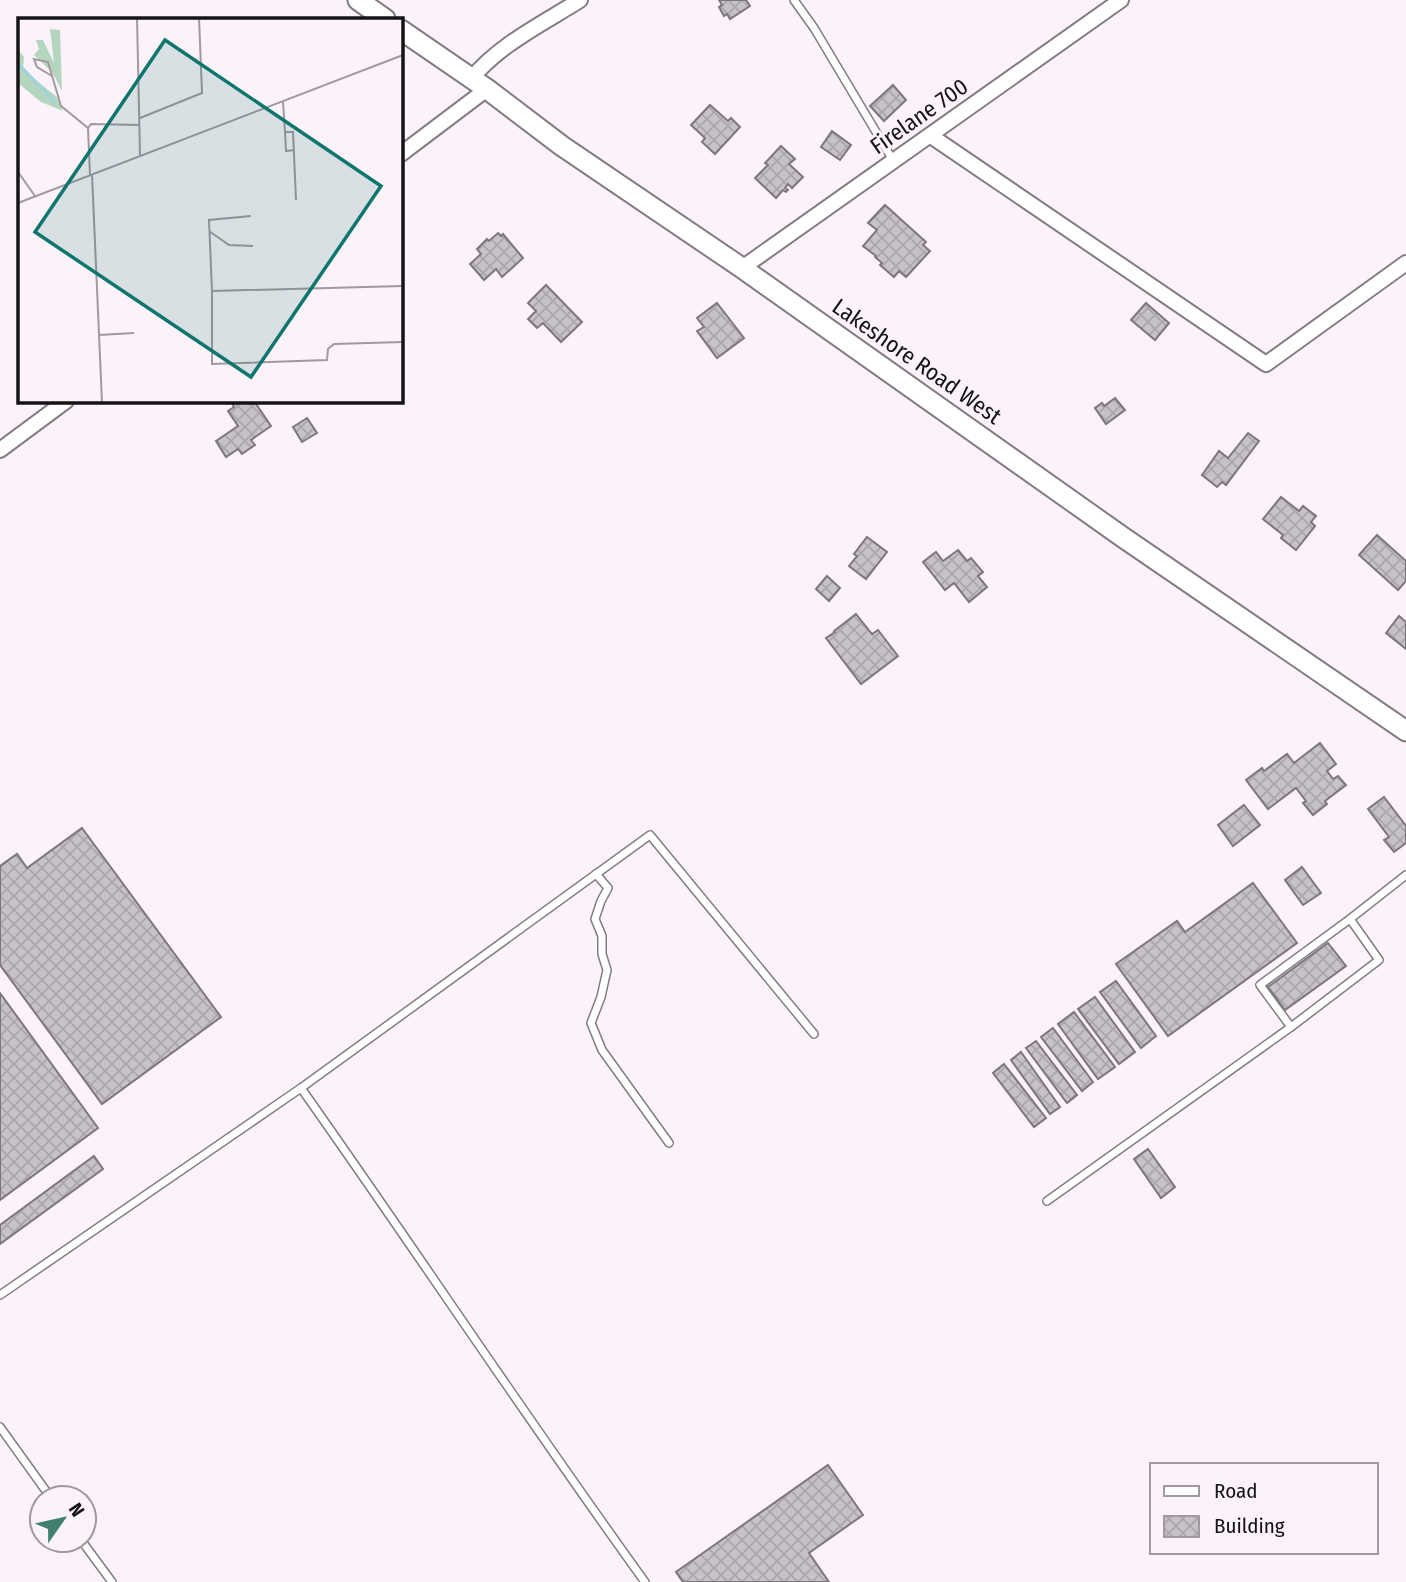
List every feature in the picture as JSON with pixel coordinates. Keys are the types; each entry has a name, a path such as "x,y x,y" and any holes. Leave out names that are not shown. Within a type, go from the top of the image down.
{"main road":[{"path":"358,0 385,18"},
{"name":"Lakeshore Road West","path":"402,31 562,146 742,268 1124,538 1406,731"}],"street":[{"path":"402,153 479,84 481,67 499,50 580,0"},
{"name":"Firelane 700","path":"742,268 1121,0"},
{"path":"930,136 1266,364 1406,263"},
{"path":"0,450 65,402"}],"lane":[{"path":"794,0 814,28 894,162"},
{"path":"0,1295 301,1088 650,835 814,1034"},
{"path":"596,874 608,888 596,919 602,936 602,954 607,970 601,998 591,1023 602,1050 670,1143"},
{"path":"1291,1027 1260,985 1406,875"},
{"path":"1048,1201 1291,1027 1379,960 1350,919"},
{"path":"301,1088 645,1582"},
{"path":"0,1427 41,1484"},
{"path":"91,1554 112,1582"}],"building":[{"path":"719,0 746,0 750,6 730,19 727,14 724,16"},
{"path":"893,85 906,100 884,121 870,106"},
{"path":"710,105 728,121 731,118 740,127 715,154 702,142 705,138 691,125"},
{"path":"832,131 851,145 840,160 821,147"},
{"path":"781,146 795,159 789,164 803,177 792,188 788,184 785,188 788,190 783,190 776,198 755,178"},
{"path":"885,205 926,242 923,245 930,251 906,277 899,271 894,277 880,265 882,263 876,256 863,246 877,230 868,223"},
{"path":"498,233 501,236 503,234 523,258 502,277 496,269 484,280 470,264 481,254 477,249"},
{"path":"546,285 582,322 561,342 543,323 537,328 528,319 536,311 528,303"},
{"path":"717,303 744,338 717,358 697,331 704,327 697,318"},
{"path":"1146,303 1169,323 1155,340 1131,320"},
{"path":"1115,398 1125,410 1106,424 1095,408 1102,403 1104,406"},
{"path":"255,402 271,426 251,440 255,445 242,454 238,449 226,457 216,441 238,426 228,411 234,407 232,403"},
{"path":"307,418 317,433 302,442 293,427"},
{"path":"1248,433 1259,441 1226,485 1222,482 1217,487 1202,475 1219,451 1228,458"},
{"path":"1281,497 1299,511 1303,506 1316,516 1311,522 1315,526 1296,550 1263,519"},
{"path":"1377,535 1406,561 1406,581 1398,590 1359,555"},
{"path":"867,537 887,552 866,579 849,566"},
{"path":"958,550 967,561 971,558 983,572 978,576 987,587 969,602 954,583 945,590 923,562 936,552 943,561"},
{"path":"827,576 840,588 829,601 816,589"},
{"path":"856,614 872,634 878,630 898,656 861,684 826,638"},
{"path":"1399,616 1406,622 1406,649 1386,633"},
{"path":"1320,743 1336,764 1327,771 1333,779 1338,776 1346,785 1325,801 1327,804 1313,815 1296,788 1268,809 1246,780 1287,754 1294,763"},
{"path":"1384,797 1406,826 1406,843 1394,852 1384,840 1389,837 1368,809"},
{"path":"1244,805 1260,825 1233,846 1218,825"},
{"path":"82,828 221,1017 102,1104 0,965 0,866 17,854 27,868"},
{"path":"1302,867 1321,893 1303,905 1285,880"},
{"path":"1253,883 1297,943 1168,1036 1116,964 1177,921 1185,932"},
{"path":"1328,943 1346,966 1285,1010 1268,987"},
{"path":"1116,981 1156,1036 1141,1048 1100,992"},
{"path":"0,993 98,1128 0,1200"},
{"path":"1095,997 1135,1052 1119,1064 1078,1009"},
{"path":"1074,1012 1115,1067 1098,1079 1058,1024"},
{"path":"1053,1028 1093,1082 1082,1091 1041,1037"},
{"path":"1036,1041 1077,1095 1067,1103 1026,1048"},
{"path":"1021,1052 1060,1107 1050,1114 1011,1060"},
{"path":"1004,1064 1046,1118 1034,1127 993,1073"},
{"path":"1148,1149 1175,1187 1161,1198 1134,1159"},
{"path":"94,1156 103,1169 0,1244 0,1225"},
{"path":"828,1465 863,1515 809,1553 829,1582 683,1582 676,1572"}]}
